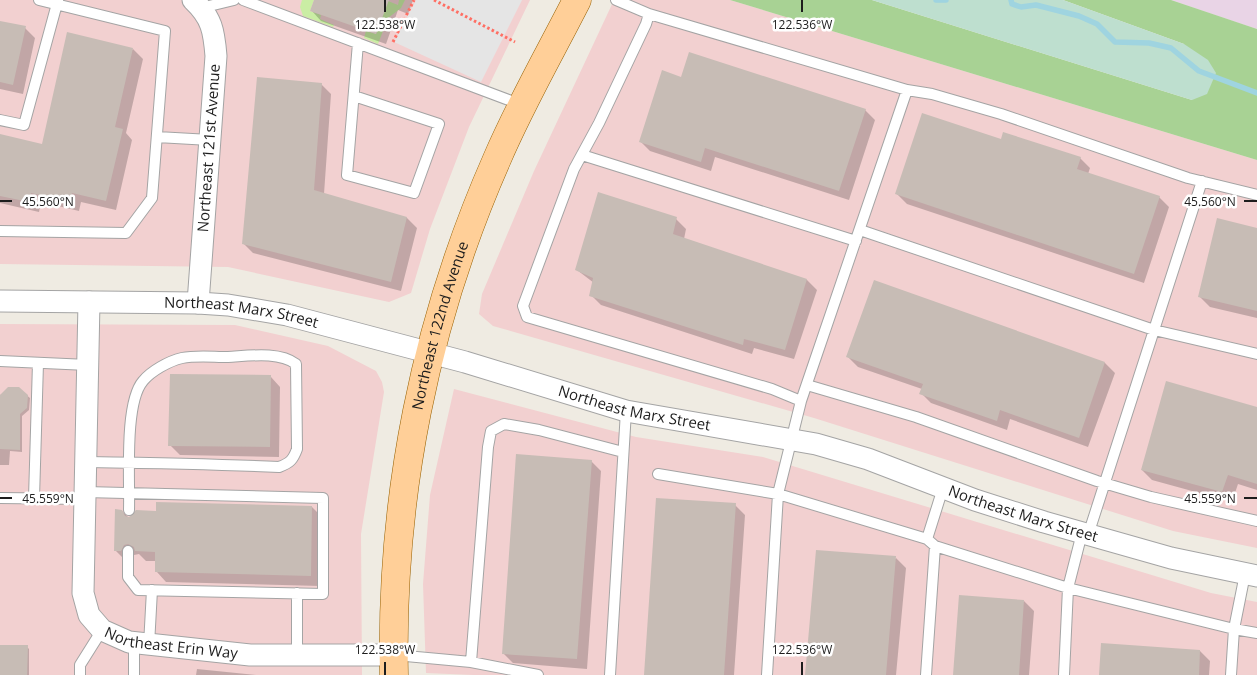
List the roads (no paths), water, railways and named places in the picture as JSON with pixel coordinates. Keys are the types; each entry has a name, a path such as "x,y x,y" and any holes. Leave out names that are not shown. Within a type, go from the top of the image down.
{"main road":[{"name":"Northeast 122nd Avenue","path":"394,665 396,568 401,510 414,423 430,354 458,255 497,159 577,0"}],"street":[{"name":"Northeast 121st Avenue","path":"197,4 214,30 216,56 198,303"},
{"name":"Northeast Marx Street","path":"0,300 198,303 228,305 287,315 626,410 792,439 868,459 976,500 1085,534 1170,558 1251,575"},
{"name":"Northeast Erin Way","path":"89,302 83,593 89,614 102,630 142,644 250,655 297,656 394,665"}],"lane":[{"path":"0,231 126,233 152,198 165,31 58,2 39,0"},
{"path":"197,4 234,0"},
{"path":"243,0 523,105"},
{"path":"616,0 649,14 907,90 932,94 1001,114 1202,181 1257,195"},
{"path":"0,120 24,125 58,2"},
{"path":"649,14 624,71 574,169 526,295 523,306 527,317 772,388 802,401"},
{"path":"354,96 440,124 414,193 347,175 358,43"},
{"path":"768,675 778,494 807,385 907,90"},
{"path":"157,137 210,140"},
{"path":"582,155 856,241"},
{"path":"1064,675 1068,588 1085,534 1105,484 1202,181"},
{"path":"860,230 1154,330 1257,354"},
{"path":"86,462 129,463 279,467 286,464 293,460 297,448 296,364 292,361 269,356 184,358 157,370 142,381 134,404 129,463 129,510"},
{"path":"0,361 88,365"},
{"path":"34,498 38,363"},
{"path":"807,385 916,417 1105,484 1151,497 1257,521"},
{"path":"610,675 626,410"},
{"path":"471,662 488,447 491,431 504,424 539,430 623,452"},
{"path":"658,474 778,494 931,542 1068,588 1234,629 1257,632"},
{"path":"926,675 931,542 943,488"},
{"path":"0,498 129,494 323,498 323,594 138,590 128,577 128,551"},
{"path":"1232,675 1234,629 1251,575"},
{"path":"134,675 152,590"},
{"path":"297,594 297,656"},
{"path":"80,675 80,665 102,630"},
{"path":"394,665 471,662 538,675"}],"waterway":[{"path":"936,0 946,0"},
{"path":"1011,0 1012,4 1021,7 1036,5 1079,16 1097,24 1115,42 1149,43 1171,48 1199,71 1257,93"}]}
